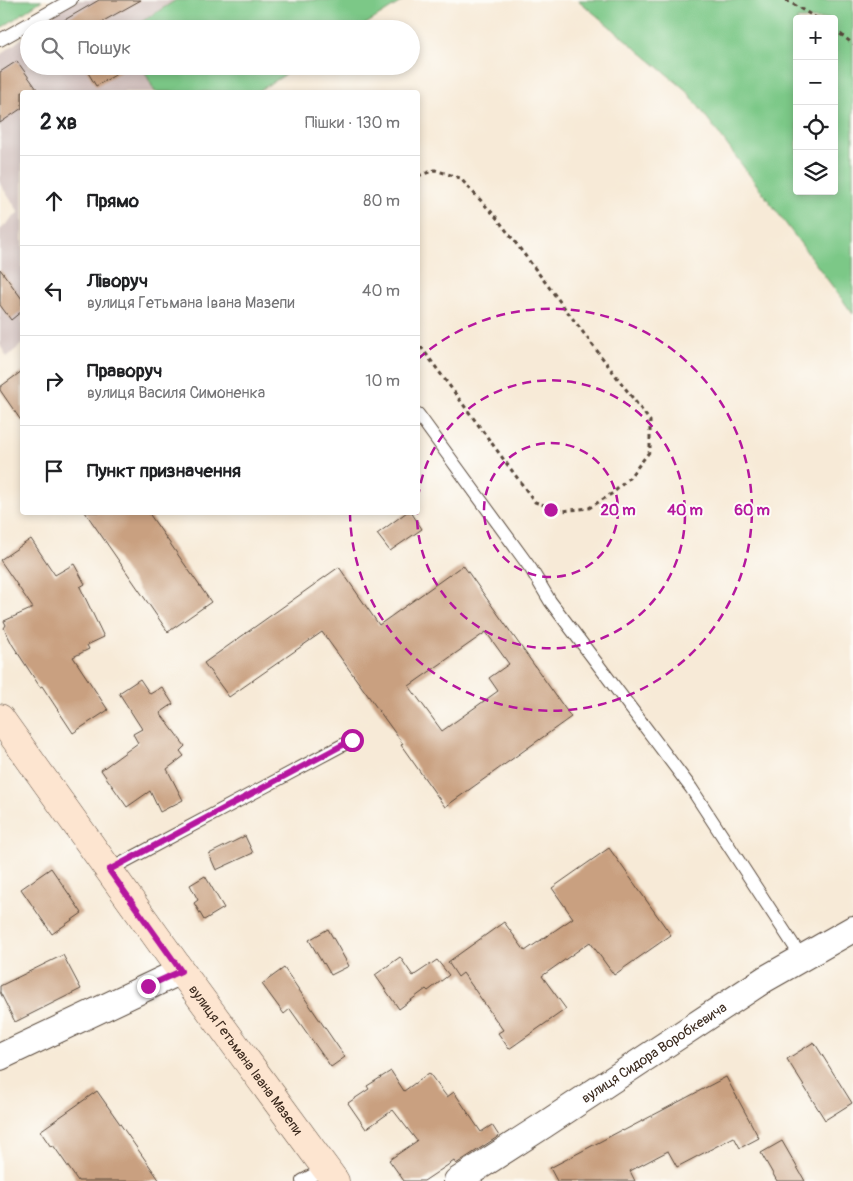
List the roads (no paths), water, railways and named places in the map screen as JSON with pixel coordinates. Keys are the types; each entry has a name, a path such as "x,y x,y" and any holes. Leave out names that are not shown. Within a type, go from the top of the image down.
{"main road":[{"name":"вулиця Гетьмана Івана Мазепи","path":"0,718 181,971 330,1174"}],"street":[{"name":"вулиця Сидора Воробкевича","path":"456,1181 765,979 853,929"},
{"path":"0,1057 181,971"}],"lane":[{"path":"36,20 71,0"},
{"path":"0,40 20,29"},
{"path":"420,417 531,569 550,601 691,788 802,958"},
{"path":"109,870 352,740"},
{"path":"302,1181 330,1174"}]}
